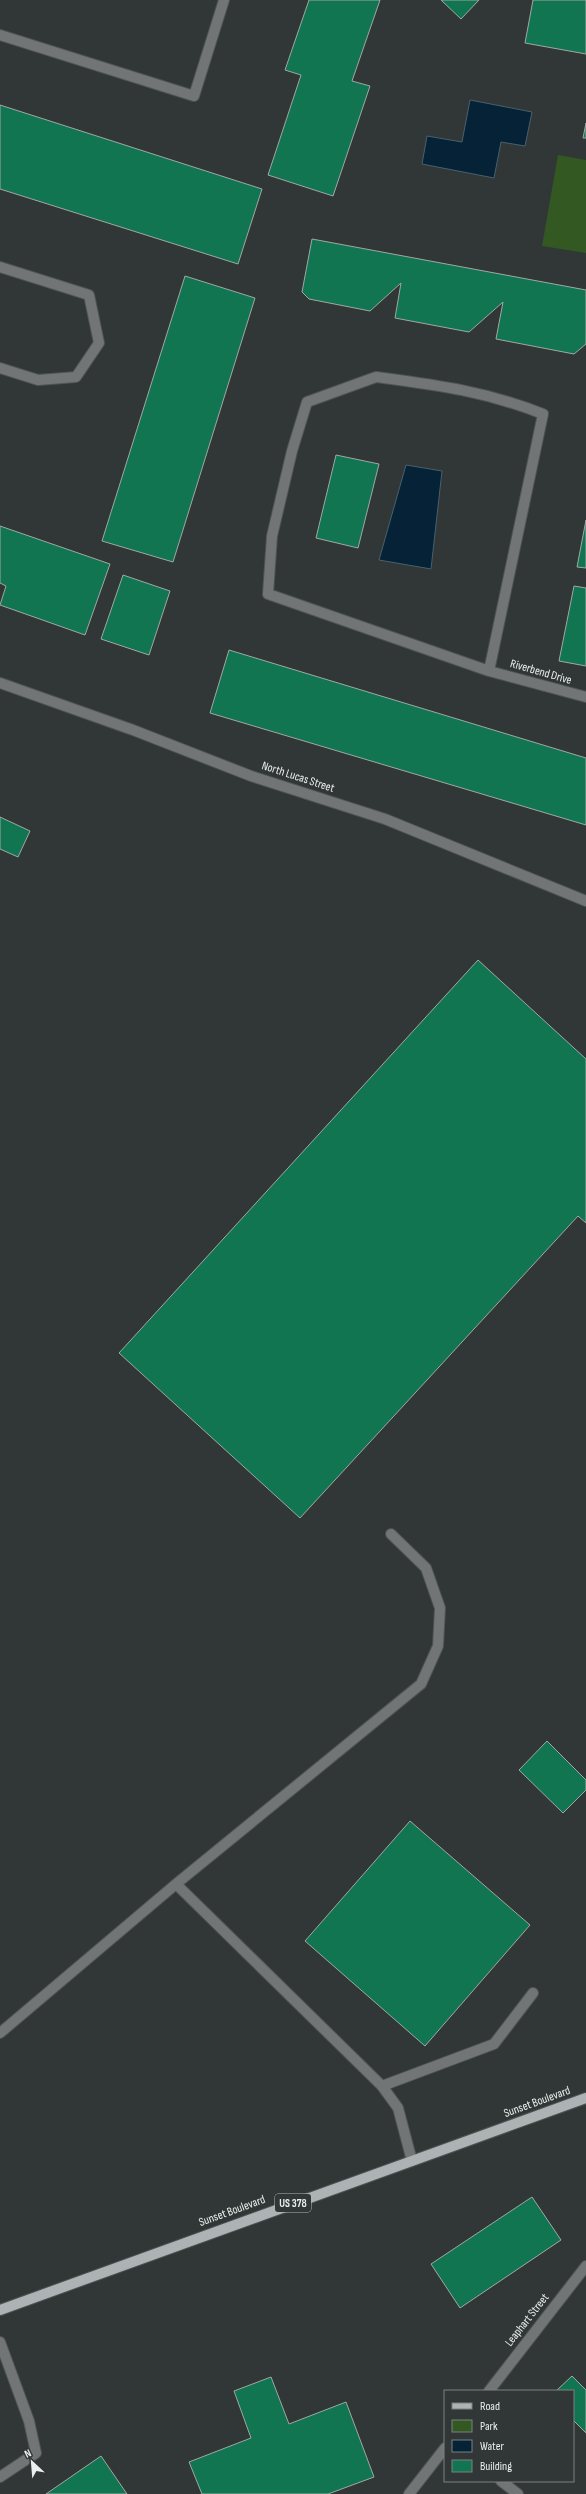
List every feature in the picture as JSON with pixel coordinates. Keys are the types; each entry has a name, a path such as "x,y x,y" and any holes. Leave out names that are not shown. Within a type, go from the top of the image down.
{"main road":[{"name":"Sunset Boulevard","path":"0,2310 586,2098"}],"street":[{"path":"0,35 194,96 224,0"},
{"path":"0,267 89,295 99,343 76,378 38,380 0,368"},
{"name":"Riverbend Drive","path":"489,671 543,414 504,399 464,390 376,376 307,402 292,451 272,536 268,594 489,671 586,697"},
{"name":"North Lucas Street","path":"0,684 133,730 251,776 384,819 586,900"},
{"path":"0,2033 176,1884 420,1684 438,1646 440,1608 426,1568 391,1534"},
{"path":"176,1884 382,2086 398,2108 412,2161"},
{"path":"382,2086 494,2044 533,1993"},
{"name":"Leaphart Street","path":"490,2390 586,2266"},
{"path":"0,2342 29,2421 36,2453 0,2478"},
{"path":"409,2494 444,2449"},
{"path":"502,2482 518,2494"}],"green space":[{"path":"558,155 586,160 586,253 542,246"}],"water":[{"path":"470,100 532,112 525,146 501,142 494,178 422,164 427,136 462,142"},
{"path":"406,465 442,471 431,569 379,560"}],"building":[{"path":"309,0 380,0 352,81 370,86 333,196 268,175 301,75 285,70"},
{"path":"441,0 479,0 461,19"},
{"path":"533,0 586,0 586,54 525,43"},
{"path":"0,105 262,189 238,264 0,189"},
{"path":"586,123 586,138 583,138"},
{"path":"312,239 586,290 586,344 574,354 496,339 503,302 469,332 395,318 401,283 370,311 309,299 302,292"},
{"path":"185,276 255,298 173,562 102,541"},
{"path":"336,455 379,464 358,548 316,538"},
{"path":"586,520 586,568 577,567"},
{"path":"0,526 110,564 85,635 0,605 6,586 0,583"},
{"path":"123,575 170,591 149,655 101,639"},
{"path":"574,586 586,588 586,666 559,661"},
{"path":"229,650 586,758 586,825 210,713"},
{"path":"0,817 30,831 18,857 0,849"},
{"path":"478,960 586,1059 586,1223 578,1216 300,1518 119,1353"},
{"path":"547,1741 586,1780 586,1790 563,1813 519,1770"},
{"path":"410,1821 530,1925 425,2046 305,1941"},
{"path":"532,2197 561,2240 460,2308 431,2264"},
{"path":"572,2376 586,2390 586,2433 574,2421 574,2390 557,2390"},
{"path":"271,2377 289,2424 346,2402 374,2477 328,2494 202,2494 189,2462 251,2438 234,2391"},
{"path":"101,2456 127,2494 46,2494"}]}
